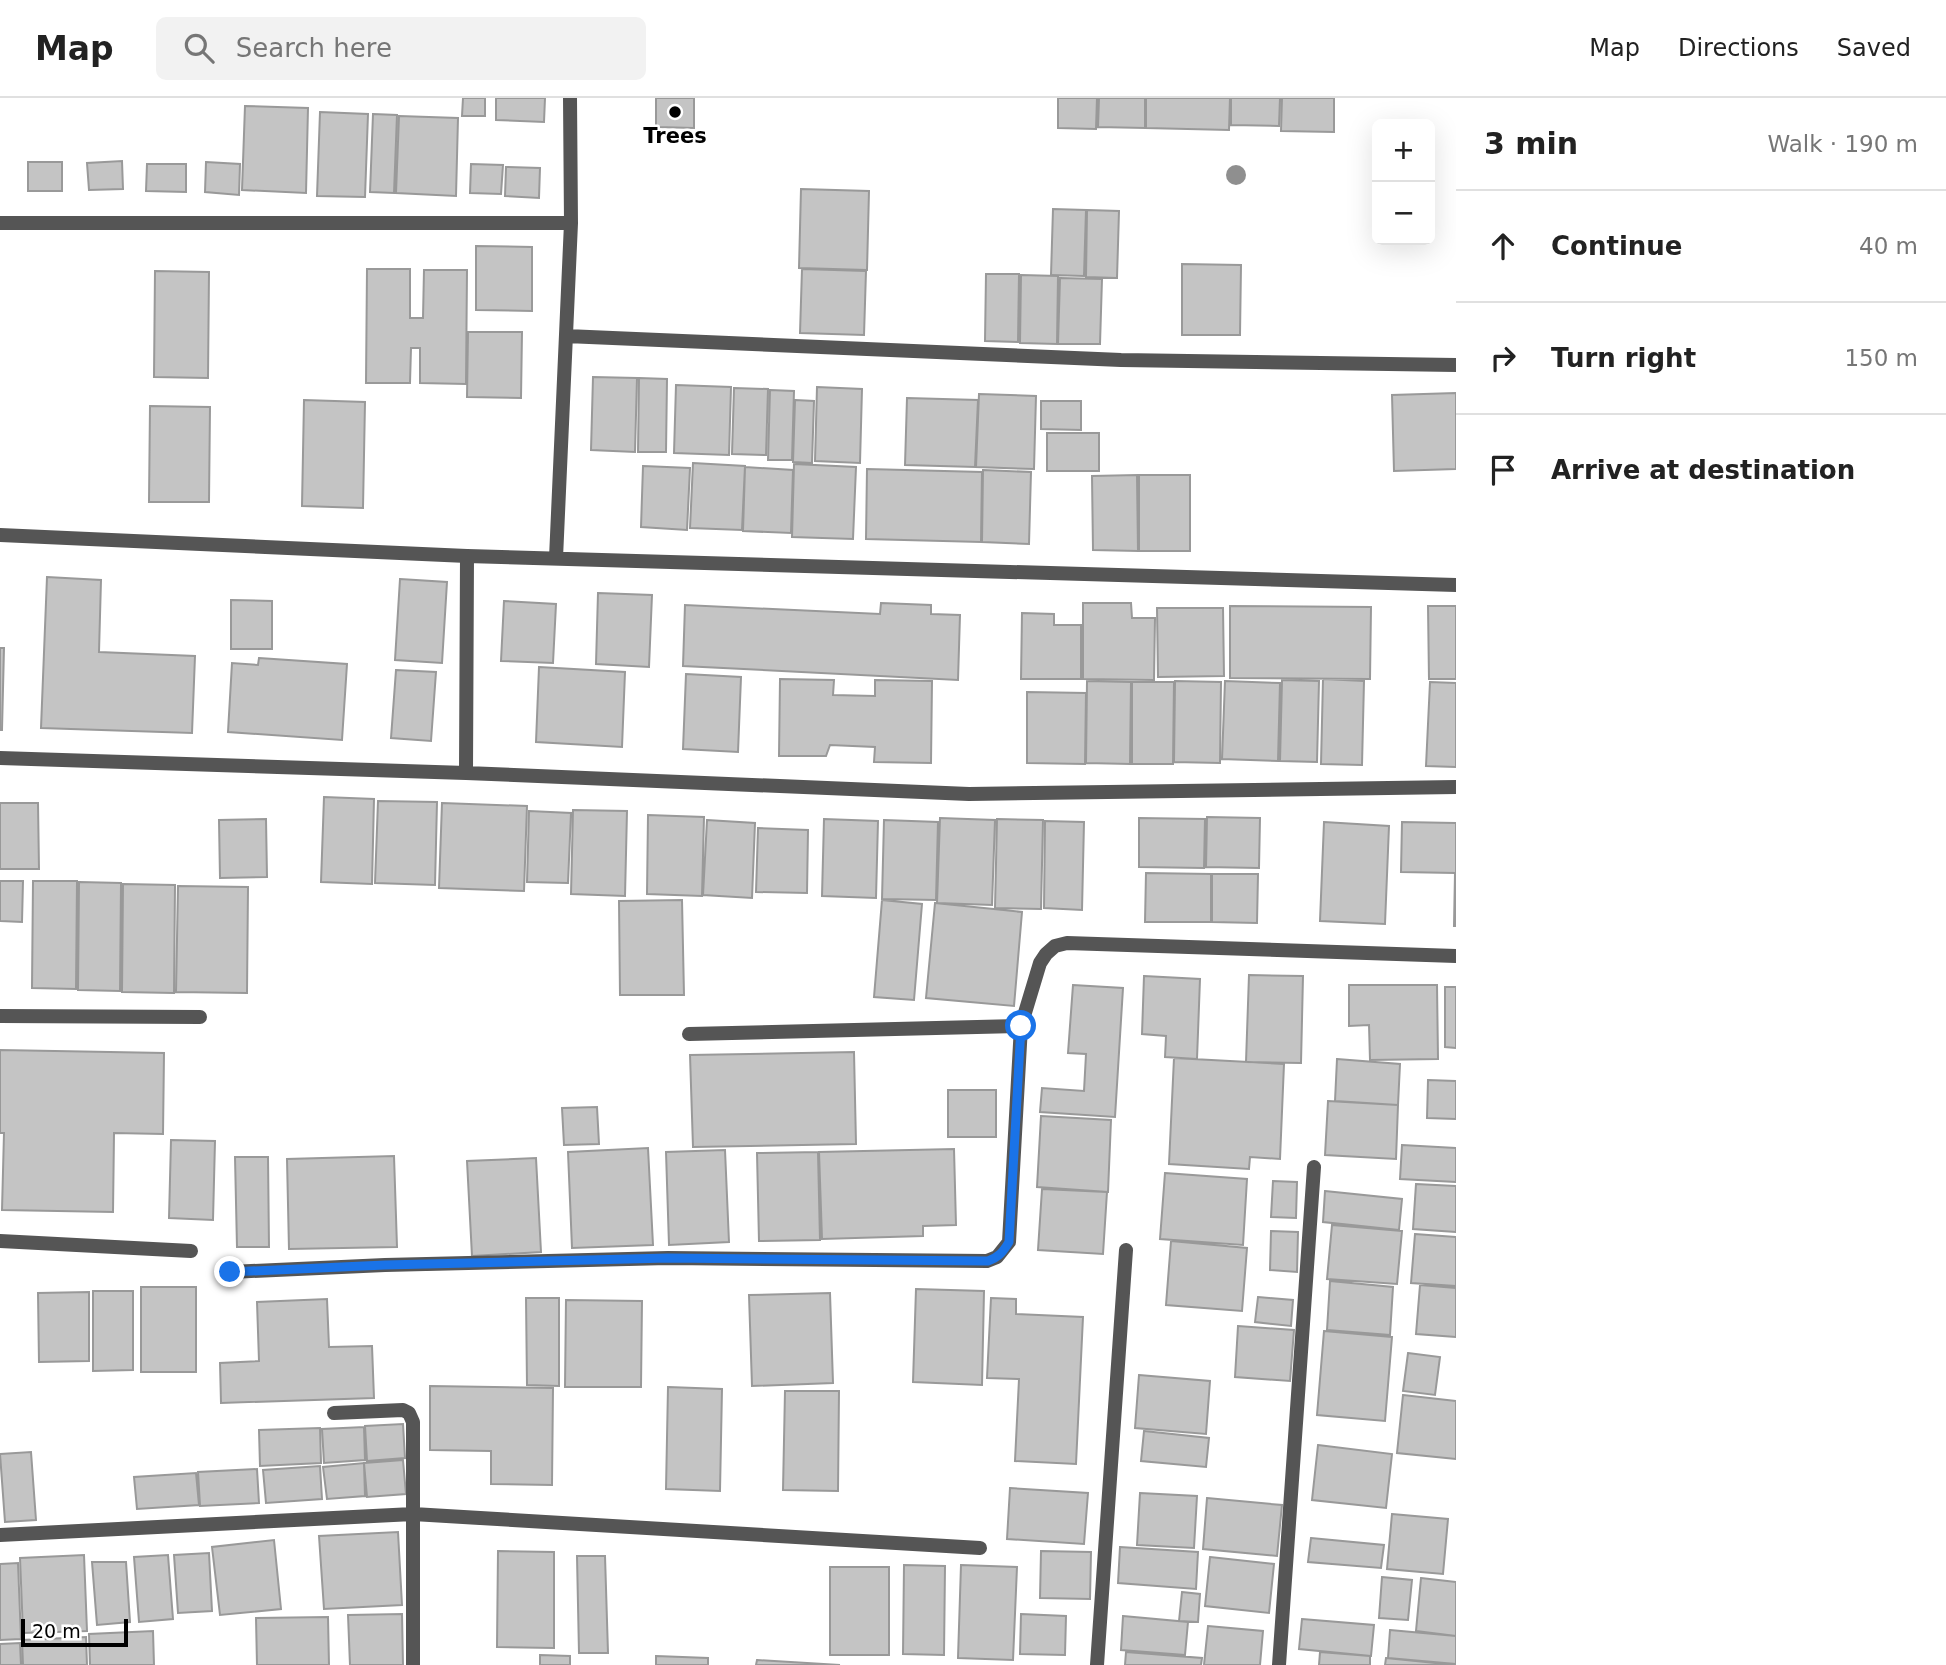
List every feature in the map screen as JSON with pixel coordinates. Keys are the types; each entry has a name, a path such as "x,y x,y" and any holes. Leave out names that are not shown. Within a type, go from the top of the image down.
{"street":[{"path":"556,558 571,223 570,98"},
{"path":"0,223 571,223"},
{"path":"566,336 1121,360 1456,365"},
{"path":"0,535 467,556 1456,585"},
{"path":"466,773 467,556"},
{"path":"0,758 466,773 969,794 1456,787"},
{"path":"230,1272 668,1258 988,1261 1004,1252 1009,1242 1021,1026 1040,963 1055,946 1067,943 1456,956"},
{"path":"0,1016 200,1017"},
{"path":"689,1034 1021,1026"},
{"path":"1279,1665 1314,1167"},
{"path":"0,1241 191,1251"},
{"path":"1097,1665 1126,1250"},
{"path":"334,1413 403,1410 409,1413 413,1422 413,1665"},
{"path":"0,1535 413,1514 980,1548"}],"building":[{"path":"463,98 485,98 485,116 462,116"},
{"path":"496,98 545,98 544,122 496,120"},
{"name":"Trees","path":"656,98 694,98 694,128 656,127"},
{"path":"1058,98 1097,98 1096,129 1058,128"},
{"path":"1099,98 1145,98 1145,128 1098,127"},
{"path":"1146,98 1230,98 1229,130 1146,128"},
{"path":"1231,98 1280,98 1279,126 1231,125"},
{"path":"1282,98 1334,98 1334,132 1281,131"},
{"path":"245,106 308,108 306,193 242,190"},
{"path":"320,112 368,114 365,197 317,196"},
{"path":"373,114 397,115 394,193 370,192"},
{"path":"399,116 458,118 456,196 396,193"},
{"path":"122,161 123,189 89,190 87,163"},
{"path":"28,162 62,162 62,191 28,191"},
{"path":"206,162 240,164 239,195 205,192"},
{"path":"147,164 186,164 186,192 146,191"},
{"path":"471,164 503,165 501,194 470,193"},
{"path":"506,167 540,168 539,198 505,196"},
{"path":"801,189 869,191 867,270 799,268"},
{"path":"1053,209 1086,210 1084,276 1051,275"},
{"path":"1087,210 1119,211 1117,278 1086,277"},
{"path":"476,246 532,247 532,311 476,310"},
{"path":"1182,264 1241,265 1240,335 1182,335"},
{"path":"367,269 410,269 410,318 423,318 424,270 467,270 466,384 420,383 420,348 411,348 410,383 366,383"},
{"path":"802,269 866,271 864,335 800,333"},
{"path":"155,271 209,272 208,378 154,377"},
{"path":"986,274 1019,274 1018,342 985,341"},
{"path":"1021,275 1058,276 1057,344 1020,343"},
{"path":"1060,278 1102,279 1100,344 1058,344"},
{"path":"468,332 522,332 521,398 467,397"},
{"path":"593,377 637,378 635,452 591,450"},
{"path":"639,378 667,379 666,452 638,452"},
{"path":"676,385 731,387 729,455 674,453"},
{"path":"817,387 862,389 860,463 815,461"},
{"path":"734,388 768,389 766,455 732,454"},
{"path":"770,390 794,391 792,460 768,460"},
{"path":"1456,393 1456,469 1394,471 1392,395"},
{"path":"979,394 1036,396 1034,469 976,467"},
{"path":"907,398 978,400 975,467 905,465"},
{"path":"304,400 365,402 363,508 302,506"},
{"path":"795,400 814,401 812,463 793,462"},
{"path":"1041,401 1081,401 1081,430 1041,429"},
{"path":"150,406 210,407 209,502 149,502"},
{"path":"1047,433 1099,433 1099,471 1047,471"},
{"path":"693,463 745,466 742,530 690,528"},
{"path":"794,464 856,467 853,539 792,537"},
{"path":"643,466 690,468 687,530 641,527"},
{"path":"745,467 793,470 791,533 743,531"},
{"path":"867,469 982,472 981,542 866,539"},
{"path":"983,470 1031,472 1029,544 982,542"},
{"path":"1137,475 1138,551 1093,550 1092,476"},
{"path":"1139,475 1190,475 1190,551 1139,551"},
{"path":"47,577 101,580 99,652 195,656 192,733 41,728"},
{"path":"400,579 447,582 442,663 395,660"},
{"path":"598,593 652,595 649,667 596,664"},
{"path":"231,600 272,601 272,649 231,649"},
{"path":"504,601 556,604 553,663 501,661"},
{"path":"881,603 931,605 931,614 960,615 958,680 683,666 685,605 880,614"},
{"path":"1083,603 1131,603 1132,618 1155,618 1154,680 1083,679"},
{"path":"1230,606 1371,607 1370,679 1230,678"},
{"path":"1428,606 1456,606 1456,679 1429,679"},
{"path":"1157,608 1223,608 1224,676 1158,677"},
{"path":"1022,613 1054,614 1054,625 1081,625 1081,679 1021,679"},
{"path":"0,648 4,648 2,730 0,730"},
{"path":"259,658 347,664 342,740 228,732 232,663 258,665"},
{"path":"539,667 625,672 622,747 536,742"},
{"path":"396,670 436,672 431,741 391,738"},
{"path":"686,674 741,677 738,752 683,749"},
{"path":"780,679 834,680 833,695 875,696 875,680 932,681 931,763 874,762 875,747 830,745 826,756 779,756"},
{"path":"1323,679 1364,681 1362,765 1321,764"},
{"path":"1282,680 1319,681 1317,762 1280,761"},
{"path":"1087,681 1131,682 1130,764 1086,763"},
{"path":"1175,681 1221,682 1220,763 1174,762"},
{"path":"1225,681 1280,683 1278,761 1222,759"},
{"path":"1132,682 1174,682 1173,764 1132,764"},
{"path":"1430,682 1456,683 1456,767 1426,766"},
{"path":"1027,692 1086,693 1085,764 1027,763"},
{"path":"324,797 374,799 372,884 321,882"},
{"path":"378,801 437,802 435,885 375,883"},
{"path":"0,803 38,803 39,869 0,869"},
{"path":"442,803 527,806 524,891 439,888"},
{"path":"573,810 627,811 625,896 571,894"},
{"path":"529,811 571,813 568,883 527,882"},
{"path":"648,815 704,817 702,896 647,894"},
{"path":"1207,817 1260,818 1259,868 1206,867"},
{"path":"940,818 995,820 992,905 937,903"},
{"path":"1139,818 1205,819 1204,868 1139,867"},
{"path":"266,819 267,877 220,878 219,820"},
{"path":"824,819 878,821 876,898 822,896"},
{"path":"997,819 1043,820 1041,909 995,908"},
{"path":"707,820 755,823 752,898 703,895"},
{"path":"884,820 938,822 936,900 882,899"},
{"path":"1045,821 1084,822 1082,910 1044,908"},
{"path":"1324,822 1389,826 1385,924 1320,921"},
{"path":"1402,822 1456,823 1456,926 1455,873 1401,872"},
{"path":"758,828 808,830 807,893 756,892"},
{"path":"1146,873 1211,874 1211,922 1145,922"},
{"path":"1212,874 1258,874 1257,923 1212,922"},
{"path":"0,881 23,881 22,922 0,921"},
{"path":"33,881 77,881 76,989 32,988"},
{"path":"79,882 121,883 120,991 78,990"},
{"path":"123,884 175,885 174,993 122,992"},
{"path":"178,886 248,887 247,993 176,992"},
{"path":"682,900 684,995 620,995 619,901"},
{"path":"882,900 922,904 914,1000 874,997"},
{"path":"935,903 1022,912 1014,1006 926,998"},
{"path":"1249,975 1303,976 1301,1063 1246,1062"},
{"path":"1144,976 1200,979 1197,1059 1165,1057 1166,1036 1142,1034"},
{"path":"1073,985 1123,988 1115,1117 1040,1112 1042,1088 1084,1091 1086,1054 1068,1053"},
{"path":"1349,985 1437,985 1438,1059 1370,1060 1369,1025 1349,1026"},
{"path":"1445,987 1456,987 1456,1048 1445,1047"},
{"path":"0,1050 164,1053 163,1134 114,1133 113,1212 2,1210 4,1133 0,1133"},
{"path":"854,1052 856,1144 693,1147 690,1055"},
{"path":"1174,1058 1284,1064 1280,1159 1250,1157 1249,1169 1169,1164"},
{"path":"1337,1059 1400,1064 1398,1105 1335,1101"},
{"path":"1428,1080 1456,1081 1456,1119 1427,1118"},
{"path":"948,1090 996,1090 996,1137 948,1137"},
{"path":"1328,1101 1398,1105 1396,1159 1325,1155"},
{"path":"597,1107 599,1144 564,1145 562,1108"},
{"path":"1041,1116 1111,1120 1108,1192 1037,1187"},
{"path":"171,1140 215,1141 213,1220 169,1218"},
{"path":"1402,1145 1456,1148 1456,1182 1400,1179"},
{"path":"648,1148 653,1245 572,1248 568,1152"},
{"path":"954,1149 956,1225 923,1226 923,1236 822,1239 819,1152"},
{"path":"725,1150 729,1242 669,1245 666,1152"},
{"path":"818,1152 820,1240 759,1241 757,1153"},
{"path":"394,1156 397,1247 289,1249 287,1159"},
{"path":"235,1157 268,1157 269,1247 237,1247"},
{"path":"536,1158 541,1252 472,1256 467,1161"},
{"path":"1165,1173 1247,1179 1243,1245 1160,1239"},
{"path":"1273,1181 1297,1182 1296,1218 1271,1217"},
{"path":"1416,1184 1456,1186 1456,1232 1413,1229"},
{"path":"1042,1189 1107,1192 1103,1254 1038,1250"},
{"path":"1325,1191 1402,1199 1399,1230 1323,1222"},
{"path":"1332,1225 1402,1231 1397,1284 1327,1279"},
{"path":"1271,1231 1298,1232 1297,1272 1270,1270"},
{"path":"1415,1234 1456,1237 1456,1286 1411,1283"},
{"path":"1171,1241 1247,1248 1242,1311 1166,1305"},
{"path":"1330,1281 1393,1287 1390,1335 1327,1330"},
{"path":"1420,1285 1456,1288 1456,1337 1416,1334"},
{"path":"141,1287 196,1287 196,1372 141,1372"},
{"path":"916,1289 984,1291 982,1385 913,1382"},
{"path":"93,1291 133,1291 133,1370 93,1371"},
{"path":"89,1292 89,1361 39,1362 38,1293"},
{"path":"830,1293 833,1383 752,1386 749,1295"},
{"path":"1258,1297 1293,1300 1291,1326 1255,1322"},
{"path":"526,1298 559,1298 559,1386 527,1385"},
{"path":"991,1298 1016,1299 1016,1314 1083,1317 1076,1464 1015,1461 1019,1379 987,1378"},
{"path":"327,1299 329,1347 372,1346 374,1398 221,1403 220,1363 259,1361 257,1302"},
{"path":"566,1300 642,1301 641,1387 565,1387"},
{"path":"1238,1326 1294,1330 1290,1381 1235,1377"},
{"path":"1324,1331 1392,1337 1385,1421 1317,1415"},
{"path":"1408,1353 1440,1357 1435,1395 1403,1391"},
{"path":"1139,1375 1210,1381 1206,1434 1135,1428"},
{"path":"430,1386 553,1388 552,1485 491,1484 491,1451 430,1450"},
{"path":"668,1387 722,1389 720,1491 666,1489"},
{"path":"785,1391 839,1391 838,1491 783,1490"},
{"path":"1403,1395 1456,1401 1456,1459 1397,1453"},
{"path":"403,1424 405,1458 367,1461 365,1426"},
{"path":"364,1427 365,1460 324,1463 322,1429"},
{"path":"320,1428 321,1463 260,1466 259,1430"},
{"path":"1144,1431 1209,1438 1206,1467 1141,1461"},
{"path":"1318,1445 1392,1454 1386,1508 1312,1500"},
{"path":"31,1452 36,1520 5,1522 0,1454"},
{"path":"403,1460 406,1494 367,1497 364,1463"},
{"path":"364,1463 365,1496 327,1499 323,1467"},
{"path":"320,1466 322,1499 266,1503 263,1470"},
{"path":"257,1469 259,1503 200,1506 198,1472"},
{"path":"196,1473 199,1505 137,1509 134,1477"},
{"path":"1010,1488 1088,1493 1084,1544 1007,1539"},
{"path":"1140,1493 1197,1496 1194,1548 1137,1545"},
{"path":"1207,1498 1282,1505 1277,1556 1203,1549"},
{"path":"1392,1514 1448,1519 1443,1574 1387,1569"},
{"path":"398,1532 402,1605 324,1609 319,1536"},
{"path":"1311,1538 1384,1545 1381,1568 1308,1562"},
{"path":"274,1540 281,1609 220,1615 212,1547"},
{"path":"1120,1547 1198,1552 1196,1589 1118,1583"},
{"path":"498,1551 554,1552 554,1648 497,1647"},
{"path":"1041,1551 1091,1552 1090,1599 1040,1598"},
{"path":"209,1553 212,1611 178,1613 174,1555"},
{"path":"84,1555 87,1631 23,1633 20,1558"},
{"path":"168,1555 173,1619 139,1622 134,1557"},
{"path":"577,1556 605,1556 608,1653 579,1653"},
{"path":"1210,1557 1274,1564 1269,1613 1205,1606"},
{"path":"92,1562 126,1562 130,1622 97,1625"},
{"path":"18,1563 21,1639 0,1640 0,1564"},
{"path":"904,1565 945,1566 944,1655 903,1654"},
{"path":"961,1565 1017,1567 1013,1660 958,1658"},
{"path":"830,1567 889,1567 889,1655 830,1655"},
{"path":"1382,1577 1412,1580 1408,1620 1379,1618"},
{"path":"1421,1578 1456,1582 1456,1636 1416,1631"},
{"path":"1182,1592 1200,1594 1198,1622 1179,1621"},
{"path":"402,1614 403,1665 350,1665 348,1615"},
{"path":"1021,1614 1066,1616 1065,1655 1020,1654"},
{"path":"1123,1616 1188,1622 1185,1655 1121,1650"},
{"path":"328,1617 329,1665 257,1665 256,1618"},
{"path":"1302,1619 1374,1625 1371,1656 1299,1649"},
{"path":"1208,1626 1263,1631 1260,1665 1204,1665"},
{"path":"1390,1630 1456,1636 1456,1664 1388,1658"},
{"path":"153,1631 154,1665 90,1665 89,1634"},
{"path":"86,1637 87,1665 23,1665 22,1640"},
{"path":"20,1643 21,1665 0,1665 0,1644"},
{"path":"1126,1652 1202,1658 1201,1665 1125,1665"},
{"path":"1320,1652 1370,1656 1370,1665 1319,1665"},
{"path":"540,1655 570,1656 570,1665 540,1665"},
{"path":"656,1656 708,1658 708,1665 656,1665"},
{"path":"1386,1658 1455,1665 1385,1665"},
{"path":"757,1660 840,1665 756,1665"}],"place":[{"name":"Trees","path":"675,112"}],"route":[{"path":"230,1272 668,1258 988,1261 1004,1252 1009,1242 1021,1026"}]}
